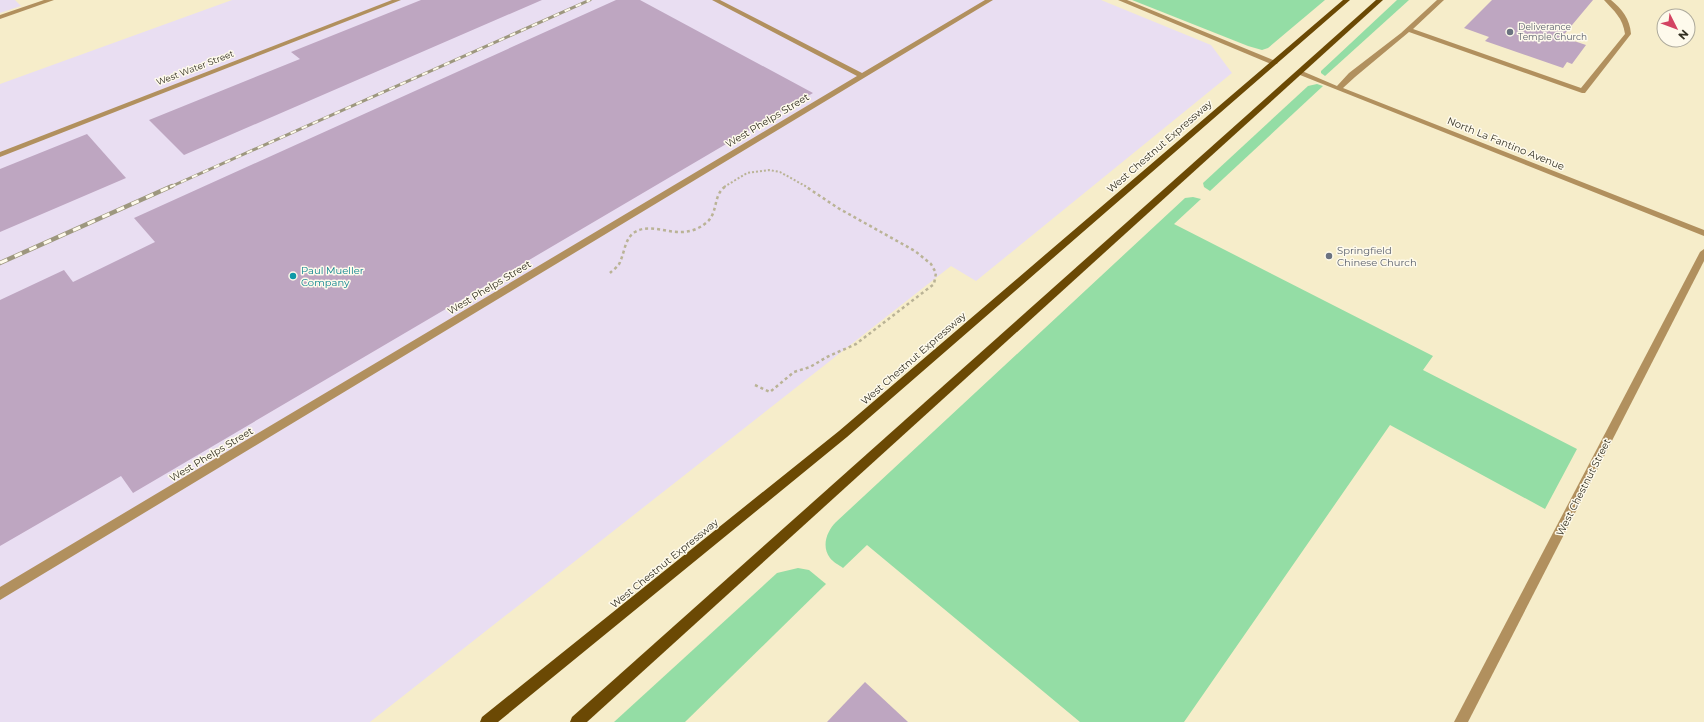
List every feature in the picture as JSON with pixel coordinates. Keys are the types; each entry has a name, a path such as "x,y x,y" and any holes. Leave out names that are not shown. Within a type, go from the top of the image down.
{"main road":[{"name":"West Chestnut Expressway","path":"487,722 843,434 1347,0"},
{"path":"577,722 1380,0"}],"street":[{"path":"0,17 51,0"},
{"name":"West Water Street","path":"0,155 398,0"},
{"path":"715,0 862,76"},
{"name":"West Phelps Street","path":"0,594 990,0"},
{"path":"1121,0 1274,62"},
{"path":"1339,88 1352,74 1408,29 1441,0"},
{"path":"1408,29 1582,91 1628,34 1628,25 1624,18 1620,12 1607,0"},
{"name":"North La Fantino Avenue","path":"1299,73 1704,233"},
{"name":"West Chestnut Street","path":"1461,722 1704,252"}],"path":[{"path":"610,272 620,263 629,237 635,232 644,228 681,233 698,229 708,222 715,208 717,196 723,188 748,173 769,170 780,172 799,182 838,208 859,218 932,264 936,273 934,284 856,344 810,367 794,372 770,392 756,385"}],"shaded area":[{"path":"0,0 15,0 21,6 0,13"},
{"path":"232,0 1101,0 1211,45 1232,73 976,281 951,266 370,722 0,722 0,84"}],"green space":[{"path":"1132,0 1325,0 1268,48 1262,50 1248,46"},
{"path":"1397,0 1409,0 1325,76 1321,73 1321,71"},
{"path":"1317,84 1323,86 1210,191 1204,187 1203,183 1308,86"},
{"path":"1193,197 1201,199 1174,224 1433,356 1423,370 1577,449 1545,509 1390,425 1184,722 1080,722 867,545 843,568 834,562 827,553 826,539 836,522 1185,198"},
{"path":"798,568 809,570 826,584 685,722 614,722 777,573"}],"building":[{"path":"421,0 542,0 184,155 149,120 300,59 291,52"},
{"name":"Paul Mueller Company","path":"616,0 640,0 813,93 133,493 121,476 0,546 0,300 64,270 73,282 155,242 134,218"},
{"name":"Deliverance Temple Church","path":"1492,0 1593,0 1562,37 1586,45 1572,64 1567,62 1563,68 1485,41 1489,37 1464,28"},
{"path":"87,134 126,178 0,232 0,169"},
{"path":"865,682 908,722 827,722"}],"railway":[{"path":"170,187 590,0"},
{"path":"0,263 172,186"}],"place":[{"name":"Deliverance Temple Church","path":"1510,32"},
{"name":"Springfield Chinese Church","path":"1329,256"},
{"name":"Paul Mueller Company","path":"293,276"}]}
